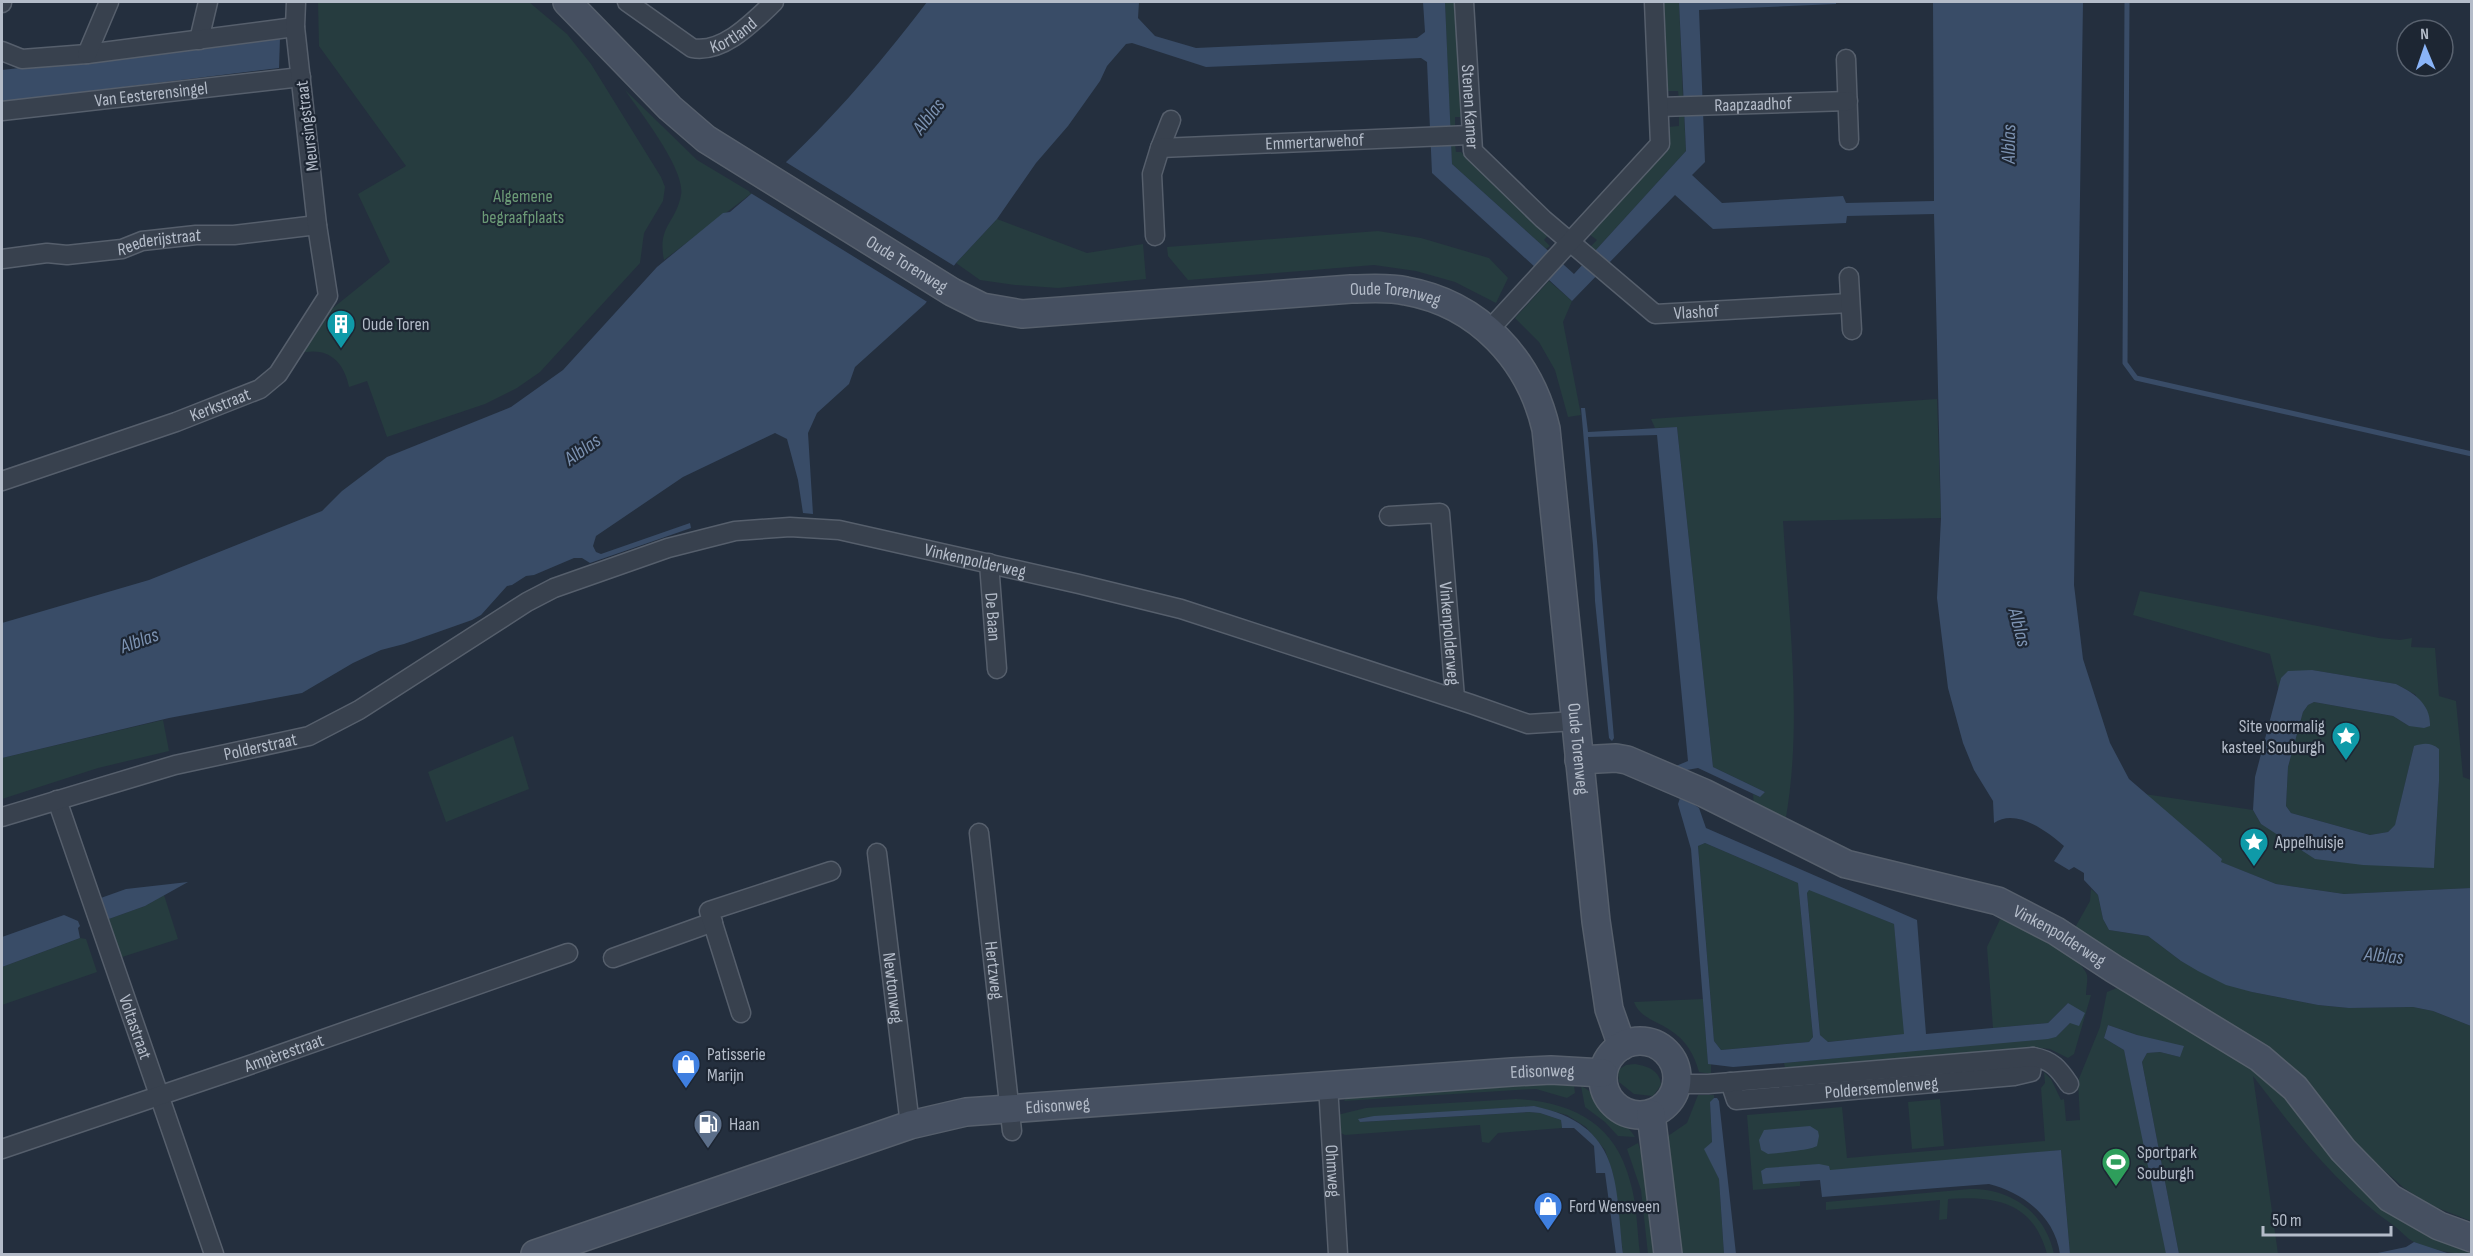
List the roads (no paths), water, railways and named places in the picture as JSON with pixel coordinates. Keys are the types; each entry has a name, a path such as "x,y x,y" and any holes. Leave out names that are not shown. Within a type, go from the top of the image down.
{"street":[{"path":"87,54 109,2"},
{"path":"199,40 208,2"},
{"name":"Meursingstraat","path":"296,2 295,27 318,225"},
{"name":"Oude Torenweg","path":"567,2 670,108 706,139 952,292 982,307 1022,314 1351,288 1387,289 1425,295 1454,307 1489,330 1504,344 1517,360 1538,401 1546,429 1579,760 1603,971 1609,1010 1622,1046"},
{"name":"Kortland","path":"627,2 692,48 705,51 752,22 774,2"},
{"name":"Stenen Kamer","path":"1464,2 1462,136 1473,151 1565,247"},
{"path":"1489,330 1660,144 1668,106 1654,2"},
{"path":"2,51 22,58 87,54 295,27"},
{"path":"1846,59 1849,140"},
{"name":"Van Eesterensingel","path":"2,111 301,77"},
{"name":"Raapzaadhof","path":"1668,106 1848,101"},
{"path":"1155,236 1152,174 1171,120"},
{"name":"Emmertarwehof","path":"1160,148 1462,136"},
{"name":"Reederijstraat","path":"2,259 47,253 67,255 122,249 142,241 196,235 234,235 318,225"},
{"name":"Kerkstraat","path":"2,481 121,441 260,389 278,374 328,296 318,225"},
{"name":"Vlashof","path":"1565,247 1584,254 1655,314 1850,303"},
{"path":"1849,277 1852,330"},
{"name":"Vinkenpolderweg","path":"1389,516 1440,513 1455,698"},
{"name":"Vinkenpolderweg","path":"497,621 554,588 668,548 735,531 790,527 839,530 990,575 1181,609 1528,724 1575,721"},
{"name":"De Baan","path":"990,575 997,669"},
{"name":"Polderstraat","path":"2,817 175,765 309,736 359,710 497,621"},
{"name":"Vinkenpolderweg","path":"1579,760 1616,758 1627,760 1704,793 1846,864 1998,902 2056,931 2260,1058 2295,1088 2343,1150 2390,1198 2439,1226 2472,1238"},
{"name":"Voltastraat","path":"57,800 214,1254"},
{"name":"Hertzweg","path":"978,833 1011,1119"},
{"name":"Newtonweg","path":"877,853 910,1125"},
{"path":"741,1012 709,911 831,871"},
{"path":"613,958 713,922"},
{"name":"Ampèrestraat","path":"2,1149 568,953"},
{"path":"1644,1041 1664,1050 1673,1062 1676,1084 1668,1102 1651,1114 1632,1115 1615,1106 1605,1091 1603,1073 1611,1054 1622,1046 1644,1041"},
{"name":"Poldersemolenweg","path":"1676,1084 1730,1082 1736,1100 2014,1076 2031,1072 2033,1057 2046,1059 2057,1066 2069,1084"},
{"name":"Edisonweg","path":"535,1254 910,1125 966,1112 1011,1119 1328,1085 1551,1070 1603,1073"},
{"name":"Ohmweg","path":"1328,1085 1338,1254"},
{"path":"1651,1114 1668,1254"}],"water":[{"name":"Alblas","path":"927,2 1139,2 1138,18 1155,36 1196,48 1417,38 1425,32 1423,2 1445,2 1452,164 1574,274 1686,151 1679,2 1836,2 1836,4 1699,10 1705,162 1692,175 1722,203 1843,196 1846,203 1934,201 1933,2 2083,2 2074,585 2083,659 2110,743 2129,779 2222,859 2221,862 2276,884 2344,894 2471,888 2471,1026 2433,1011 2413,1007 2349,1008 2318,1005 2226,985 2181,961 2148,936 2109,930 2103,919 2098,895 2084,880 2084,873 2074,867 2069,870 2054,861 2064,846 2049,834 2031,823 2012,818 1994,823 1993,801 1974,770 1963,743 1948,688 1937,598 1941,518 1934,214 1847,216 1846,223 1713,229 1675,195 1572,301 1432,173 1427,62 1421,58 1206,67 1132,43 1126,44 1107,66 1100,81 1068,126 1036,163 997,219 956,263 925,304 855,367 849,384 817,413 808,433 813,514 803,513 798,480 787,439 775,433 683,477 596,536 593,546 596,552 601,554 690,523 691,528 590,563 582,558 574,558 534,575 526,576 507,586 481,615 472,620 381,650 353,663 302,693 169,718 2,758 2,623 149,580 322,511 342,491 387,457 511,407 563,370 657,267 723,213 730,212 811,138 835,113"},
{"path":"280,38 279,68 2,102 2,70"},
{"path":"1581,408 1585,408 1588,432 1677,427 1713,767 1765,792 1760,797 1698,768 1681,771 1653,757 1676,766 1688,761 1657,435 1588,437 1614,738 1612,741 1609,738 1595,601 1593,545"},
{"path":"2312,670 2396,684 2420,700 2428,711 2430,726 2424,728 2409,726 2393,716 2314,702 2308,705 2303,712 2288,767 2286,806 2291,813 2370,835 2388,832 2395,825 2414,746 2433,745 2439,749 2434,868 2363,865 2315,859 2261,824 2253,810 2255,777 2281,678 2288,671"},
{"path":"1681,795 1699,808 1706,828 1917,920 1926,1034 2048,1023 2068,1003 2085,1013 2079,1026 2070,1023 2056,1037 2048,1039 1733,1067 1708,1064 1691,849 1678,804","holes":["1705,843 1798,883 1813,1037 1809,1042 1721,1050 1714,1041 1698,846","1809,890 1894,924 1904,1034 1828,1042 1820,1035 1807,893"]},
{"path":"188,882 145,906 106,920 98,899 126,889"},
{"path":"64,915 78,921 80,938 2,967 2,937"},
{"path":"2108,1025 2137,1035 2184,1046 2180,1057 2160,1052 2147,1053 2142,1062 2179,1254 2166,1254 2124,1050 2104,1038"},
{"path":"1714,1098 1719,1101 1736,1254 1724,1254 1719,1179 1704,1149 1712,1142 1710,1102"},
{"path":"1534,1106 1563,1115 1584,1127 1599,1142 1609,1160 1615,1180 1623,1254 1616,1254 1605,1173 1596,1173 1594,1146 1574,1128 1562,1128 1561,1120 1529,1112 1360,1122 1358,1119 1374,1116"},
{"path":"1810,1126 1818,1131 1817,1146 1768,1154 1761,1150 1759,1140 1764,1130"},
{"path":"2061,1150 2070,1254 2060,1254 2052,1229 2036,1208 2026,1200 1989,1184 1822,1197 1820,1180 1763,1184 1761,1171 1766,1168 1819,1164 1829,1166 1830,1170"},
{"path":"2414,1242 2450,1254 2373,1254 2406,1247"}],"waterway":[{"path":"2127,2 2125,363 2136,378 2472,454"}],"place":[{"name":"Oude Toren","path":"341,350"},
{"name":"Site voormalig kasteel Souburgh","path":"2346,762"},
{"name":"Appelhuisje","path":"2254,868"},
{"name":"Patisserie Marijn","path":"686,1090"},
{"name":"Haan","path":"708,1150"},
{"name":"Sportpark Souburgh","path":"2116,1188"},
{"name":"Ford Wensveen","path":"1548,1232"}],"park label":[{"name":"Algemene begraafplaats","path":"523,206"}]}
